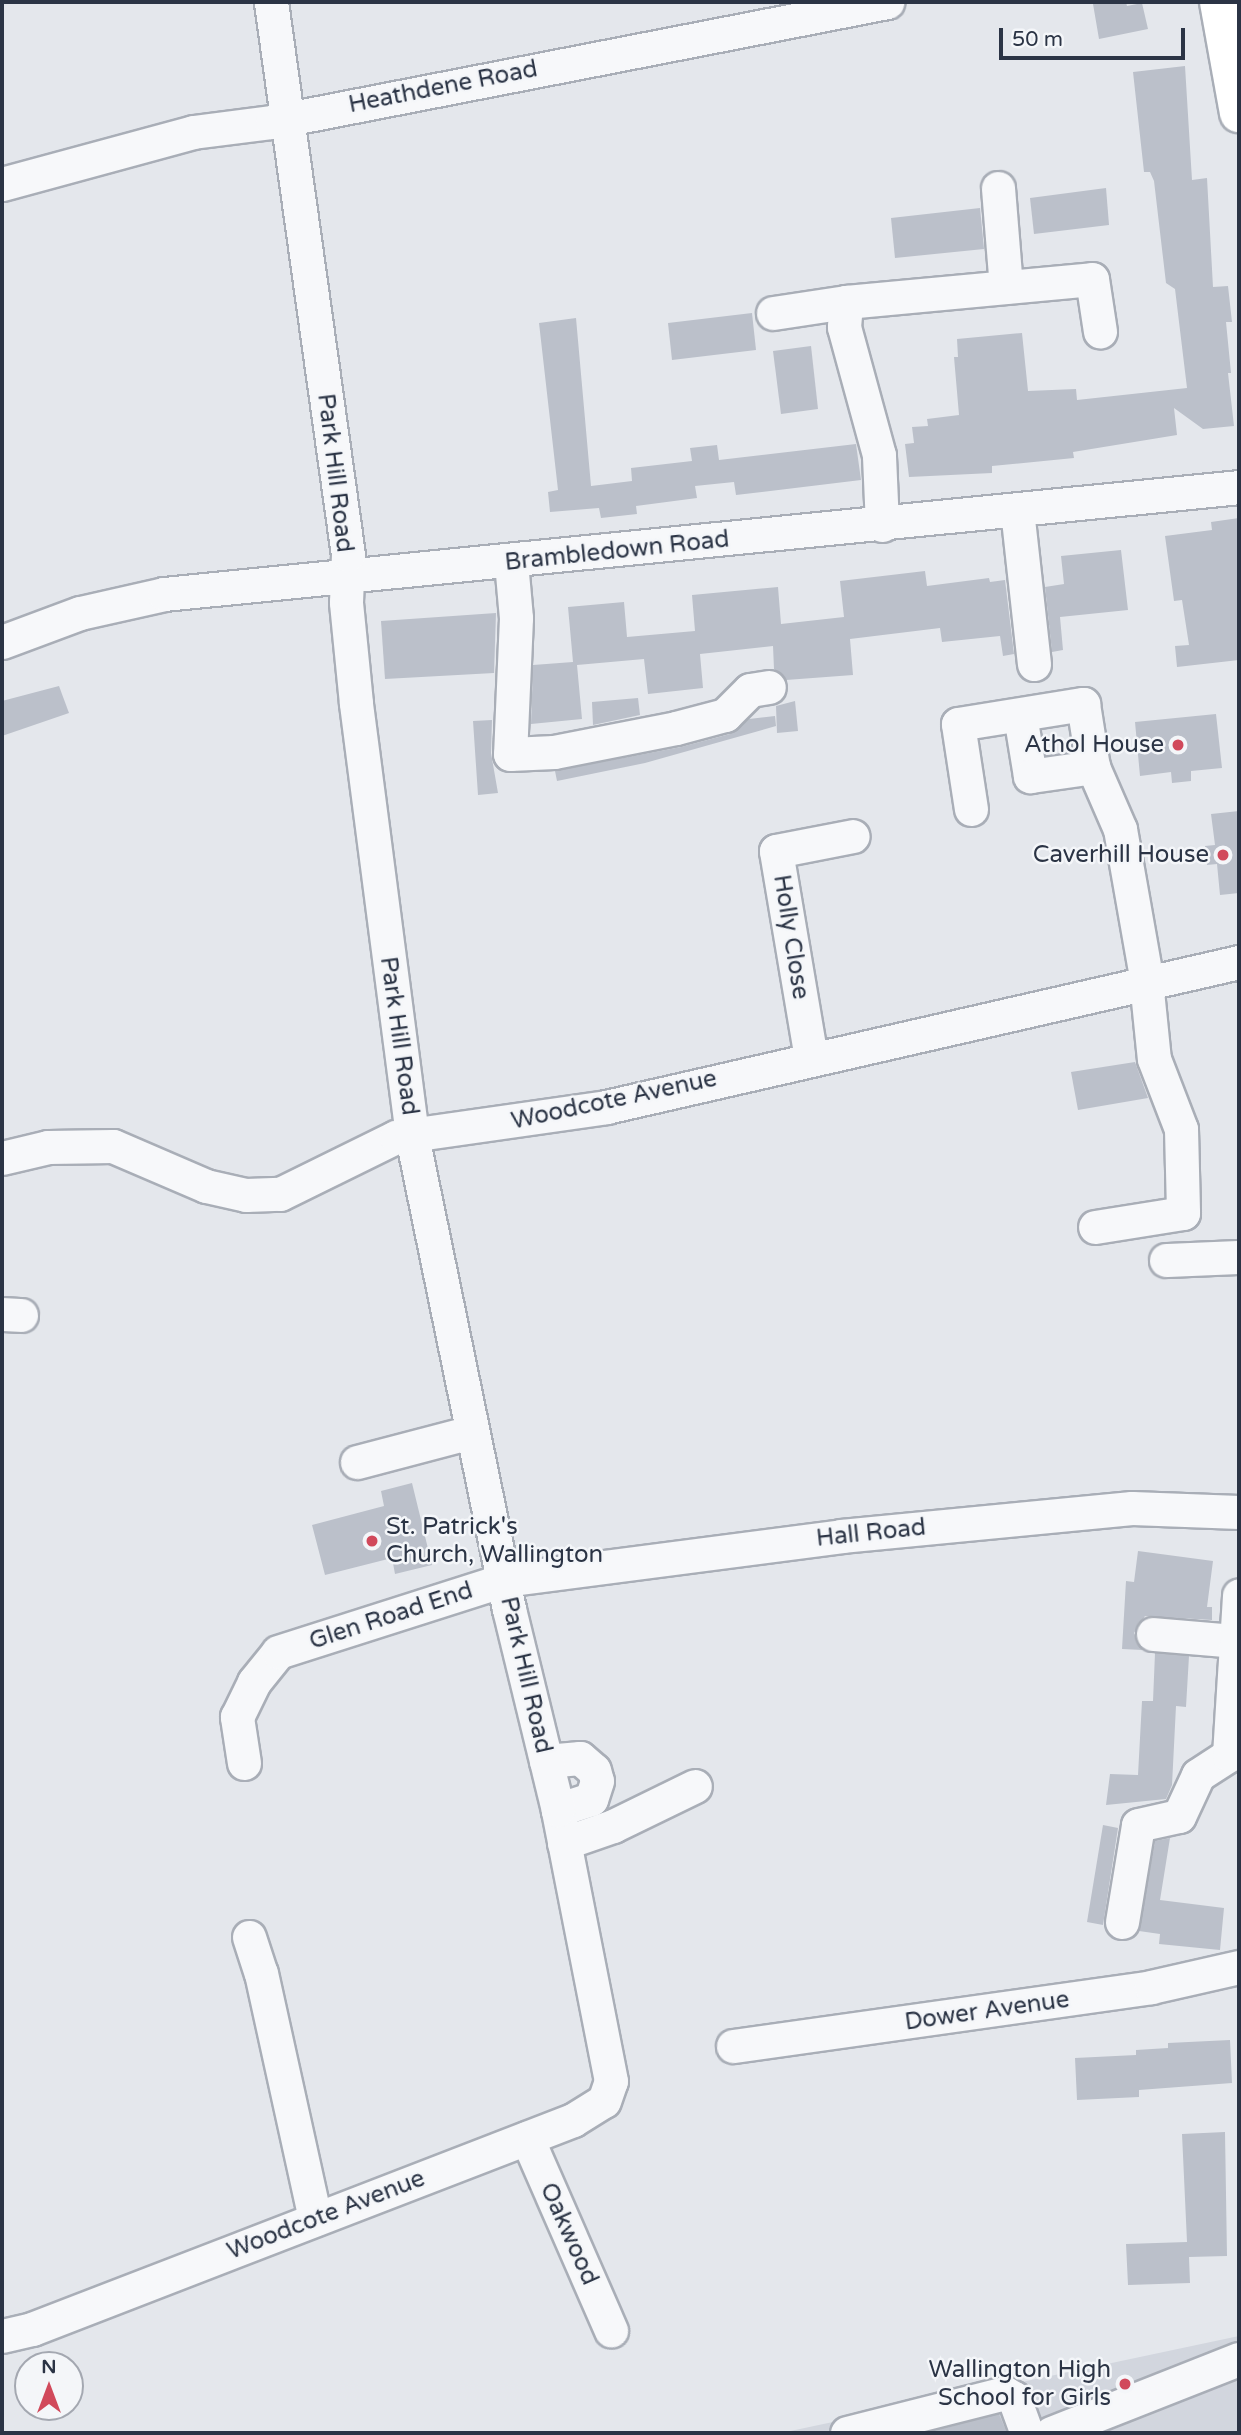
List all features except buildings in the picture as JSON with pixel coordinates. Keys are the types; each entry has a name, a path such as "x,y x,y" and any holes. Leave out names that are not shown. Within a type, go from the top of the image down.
{"main road":[{"path":"1219,2 1238,101"}],"street":[{"name":"Park Hill Road","path":"271,2 348,555 346,577 356,703 412,1135 471,1432 558,1810 610,2058"},
{"name":"Heathdene Road","path":"2,184 119,149 887,2"},
{"path":"998,188 1006,287"},
{"path":"773,313 846,302 1092,279 1100,331"},
{"path":"846,302 846,337 880,455 882,525"},
{"name":"Brambledown Road","path":"2,642 80,613 164,594 512,562 1239,487"},
{"path":"1017,510 1034,664"},
{"path":"512,562 516,618 510,754 554,752 725,715 750,690 769,687"},
{"path":"971,809 958,724 1083,704 1093,767 1120,829 1154,1059 1181,1129 1183,1213 1095,1227"},
{"path":"1020,715 1030,776 1093,767"},
{"name":"Holly Close","path":"811,1058 776,851 853,836"},
{"name":"Woodcote Avenue","path":"2,1158 48,1147 113,1146 205,1186 259,1196 294,1190 396,1137 606,1107 1239,962"},
{"path":"1166,1260 1239,1257"},
{"path":"357,1462 471,1432"},
{"name":"Hall Road","path":"503,1580 841,1536 1132,1508 1239,1512"},
{"name":"Glen Road End","path":"244,1763 237,1717 254,1682 278,1651 503,1580"},
{"path":"1122,1922 1138,1825 1179,1816 1198,1775 1229,1755 1239,1595"},
{"path":"1153,1634 1235,1641"},
{"path":"547,1761 580,1758 594,1770 597,1781 591,1799 558,1810"},
{"path":"564,1843 613,1826 695,1786"},
{"path":"249,1937 261,1972 315,2219"},
{"name":"Dower Avenue","path":"733,2046 1138,1989 1239,1967"},
{"name":"Woodcote Avenue","path":"2,2336 32,2329 527,2138 597,2107 609,2090 610,2058"},
{"name":"Oakwood","path":"527,2138 611,2330"},
{"path":"1051,2433 1239,2359"},
{"path":"847,2433 1005,2393 1014,2398 1027,2433"}],"shaded area":[{"name":"Wallington High School for Girls","path":"1239,2336 1239,2433 781,2433"}],"place":[{"name":"Athol House","path":"1178,745"},
{"name":"Caverhill House","path":"1223,855"},
{"name":"St. Patrick's Church, Wallington","path":"372,1541"},
{"name":"Wallington High School for Girls","path":"1125,2384"}]}
